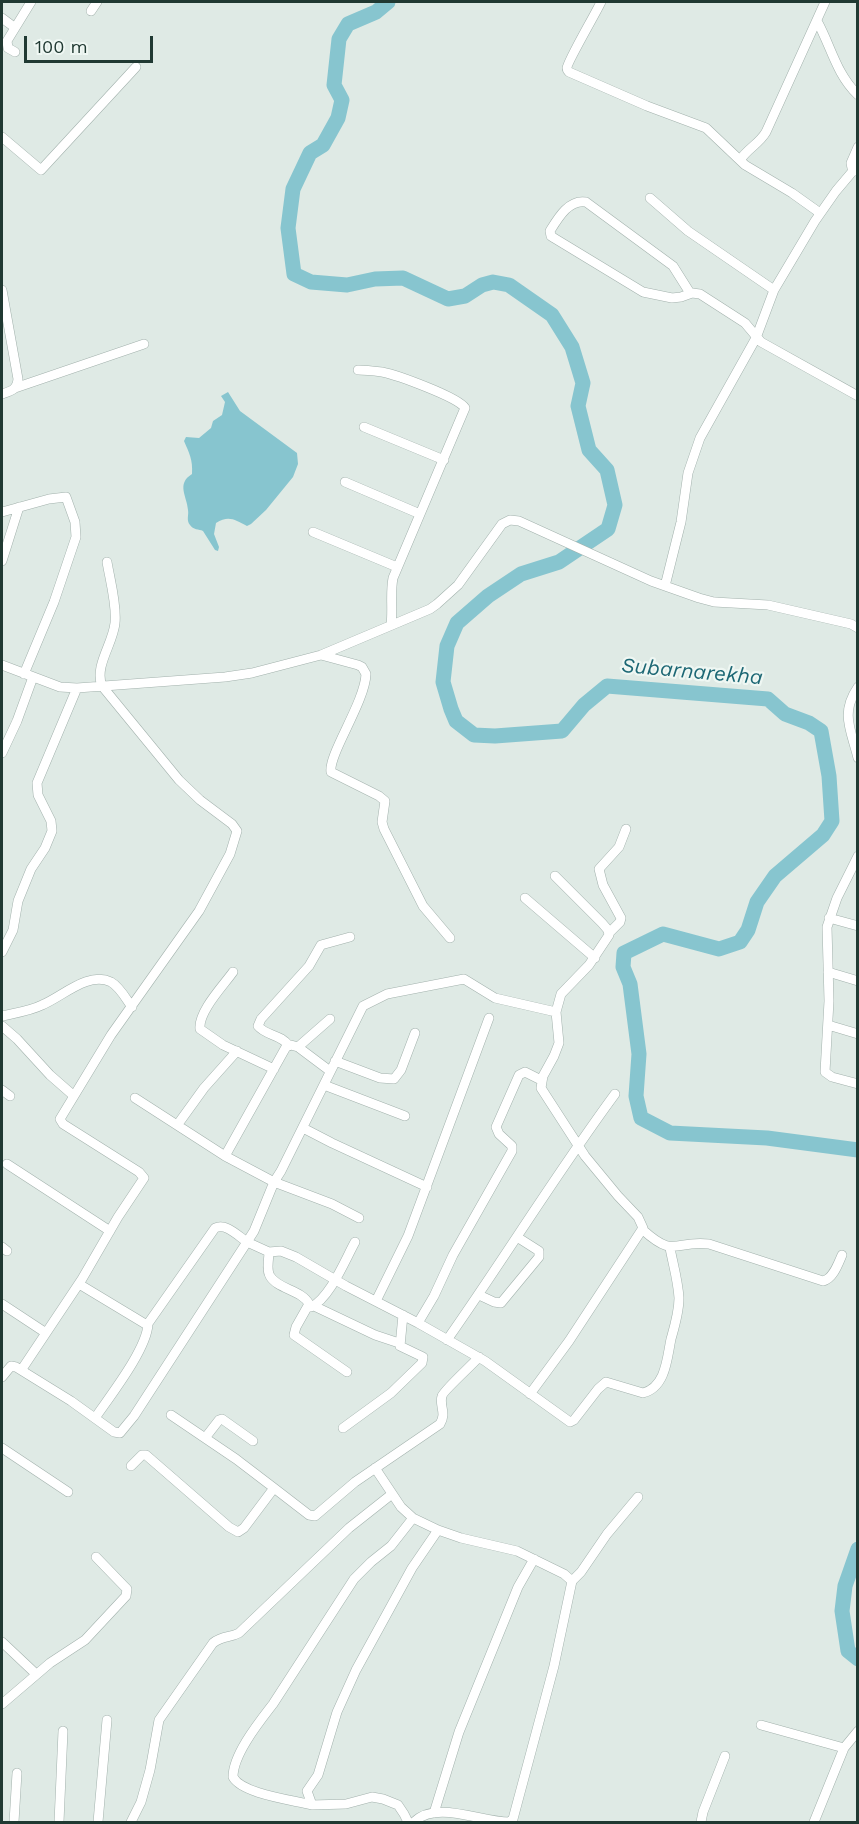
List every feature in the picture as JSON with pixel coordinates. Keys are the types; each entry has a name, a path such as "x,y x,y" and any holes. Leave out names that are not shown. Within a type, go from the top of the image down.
{"street":[{"path":"15,52 8,48 7,44 14,27 31,2"},
{"path":"92,11 97,2"},
{"path":"601,2 569,60 567,66 569,72 647,106 706,128 740,160 820,213"},
{"path":"740,160 766,132 825,2"},
{"path":"2,18 14,27"},
{"path":"817,21 831,47 837,67 848,85 858,94"},
{"path":"2,137 41,170 136,67"},
{"path":"665,586 679,532 688,473 694,454 756,338 774,290 820,213 856,169 851,163 858,147"},
{"path":"650,198 688,231 774,290"},
{"path":"690,293 673,266 586,202 579,201 568,207 550,231 554,238 643,292 672,298 690,293 700,294 745,323 756,338 858,396"},
{"path":"2,290 16,363 17,384 15,388"},
{"path":"2,394 144,344"},
{"path":"358,370 382,372 400,377 453,398 465,406 464,414 397,567 390,592 391,625"},
{"path":"364,427 444,460"},
{"path":"345,482 420,514"},
{"path":"2,512 66,497 74,515 77,532 28,675 17,721 2,753"},
{"path":"2,561 19,507"},
{"path":"2,665 60,687 76,688 225,677 261,671 321,655 437,604 458,585 502,524 510,519 651,581 706,600 768,605 851,624 858,628"},
{"path":"313,532 397,567"},
{"path":"22,1369 79,1284 144,1178 139,1172 60,1122 61,1117 111,1035 199,911 230,854 237,831 232,824 200,800 179,780 102,686 100,671 113,636 115,617 107,562"},
{"path":"321,655 358,665 366,674 356,710 332,762 331,772 384,800 386,804 382,822 384,829 423,906 450,938"},
{"path":"858,687 850,700 847,711 858,758"},
{"path":"2,952 13,930 18,901 31,869 45,848 52,831 51,820 38,795 37,783 76,688"},
{"path":"530,1394 569,1341 643,1230 638,1217 609,1186 577,1144 542,1091 541,1080 559,1043 556,1012 561,994 595,958 607,942 609,933 620,922 621,918 603,885 599,869 620,848 626,829"},
{"path":"858,856 853,877 829,918 826,941 828,972 826,1075 858,1084"},
{"path":"555,876 609,933"},
{"path":"525,898 595,958"},
{"path":"829,918 858,926"},
{"path":"330,1071 281,1037 259,1028 261,1019 309,966 321,945 350,937"},
{"path":"233,972 208,1007 199,1026 202,1032 223,1045 274,1068"},
{"path":"828,972 858,981"},
{"path":"2,1377 11,1366 22,1369 117,1434 123,1431 254,1231 274,1182 363,1006 387,994 464,979 495,998 556,1012"},
{"path":"2,1016 39,1007 76,986 92,981 110,982 119,989 132,1007"},
{"path":"376,1301 404,1247 489,1018"},
{"path":"225,1156 284,1050 330,1019"},
{"path":"828,1025 858,1034"},
{"path":"2,1026 17,1038 50,1075 74,1096"},
{"path":"334,1061 380,1078 394,1079 401,1071 415,1033"},
{"path":"178,1124 204,1088 237,1051"},
{"path":"418,1323 434,1296 453,1255 512,1151 512,1146 499,1134 496,1127 519,1075 525,1072 541,1080"},
{"path":"324,1085 405,1116"},
{"path":"2,1089 10,1096"},
{"path":"447,1340 577,1144 615,1094"},
{"path":"135,1098 225,1156 274,1182 332,1204 359,1218"},
{"path":"303,1128 427,1187"},
{"path":"7,1164 110,1231"},
{"path":"95,1418 139,1351 146,1336 148,1324 215,1228 221,1226 269,1252 281,1251 296,1257 418,1323 478,1357 571,1422 606,1382 643,1393 654,1388 663,1374 678,1312 677,1284 670,1248"},
{"path":"643,1230 670,1248 699,1243 709,1244 823,1281 827,1281 831,1276 842,1255"},
{"path":"479,1295 501,1303 538,1257 538,1251 517,1237"},
{"path":"348,1372 294,1335 296,1327 311,1307 319,1302 335,1279 356,1242"},
{"path":"269,1252 270,1276 308,1301 311,1307 383,1339 399,1343"},
{"path":"79,1284 148,1324"},
{"path":"2,1304 46,1333"},
{"path":"343,1428 391,1393 422,1363 423,1357 403,1349 399,1343 403,1315"},
{"path":"171,1415 257,1474 309,1515 315,1516 355,1482 440,1424 444,1416 441,1397 443,1392 461,1377 478,1357"},
{"path":"206,1438 222,1419 253,1440"},
{"path":"2,1448 68,1492"},
{"path":"131,1466 142,1455 146,1455 229,1527 238,1532 242,1530 274,1488"},
{"path":"375,1468 392,1494 413,1518 461,1538 517,1551 570,1577 572,1581"},
{"path":"131,1822 141,1802 150,1770 159,1720 209,1648 219,1638 239,1633 349,1528 392,1494"},
{"path":"414,1822 425,1815 434,1813 501,1822 509,1822 513,1819 552,1674 572,1581 638,1497"},
{"path":"408,1822 398,1805 382,1799 372,1797 346,1804 312,1804 277,1797 240,1785 233,1776 234,1765 260,1721 354,1579 370,1562 391,1546 413,1518"},
{"path":"312,1804 307,1791 318,1774 344,1695 366,1649 412,1568 438,1530"},
{"path":"2,1704 36,1674 85,1640 126,1596 127,1589 96,1557"},
{"path":"434,1813 459,1732 518,1587 534,1558"},
{"path":"2,1642 36,1674"},
{"path":"98,1822 107,1720"},
{"path":"761,1725 844,1748"},
{"path":"59,1822 63,1731"},
{"path":"814,1822 844,1748 858,1731"},
{"path":"700,1822 725,1756"},
{"path":"14,1822 17,1773"}],"water":[{"path":"228,392 240,411 297,453 298,464 293,477 266,510 251,524 247,526 228,519 216,523 214,534 219,547 218,551 203,531 193,528 188,521 183,486 192,474 192,469 184,441 186,437 199,438 211,428 213,421 222,415 225,402 221,396"}],"waterway":[{"name":"Subarnarekha","path":"388,2 376,12 348,24 339,39 334,85 342,100 338,118 323,145 310,153 293,189 288,228 294,274 311,282 347,285 375,279 403,278 448,299 465,296 482,285 493,282 509,285 552,315 572,347 583,383 578,406 589,450 607,470 615,505 608,529 559,562 521,574 488,596 457,623 447,646 443,682 451,709 456,721 474,735 495,736 562,731 584,705 607,686 768,699 785,714 809,723 821,731 829,776 832,821 823,835 775,876 757,902 748,930 740,942 719,949 663,934 624,953 623,967 630,984 639,1054 636,1096 641,1118 670,1133 767,1138 858,1150"},
{"name":"Subarnarekha","path":"858,1549 845,1586 842,1611 848,1651 858,1659"}]}
